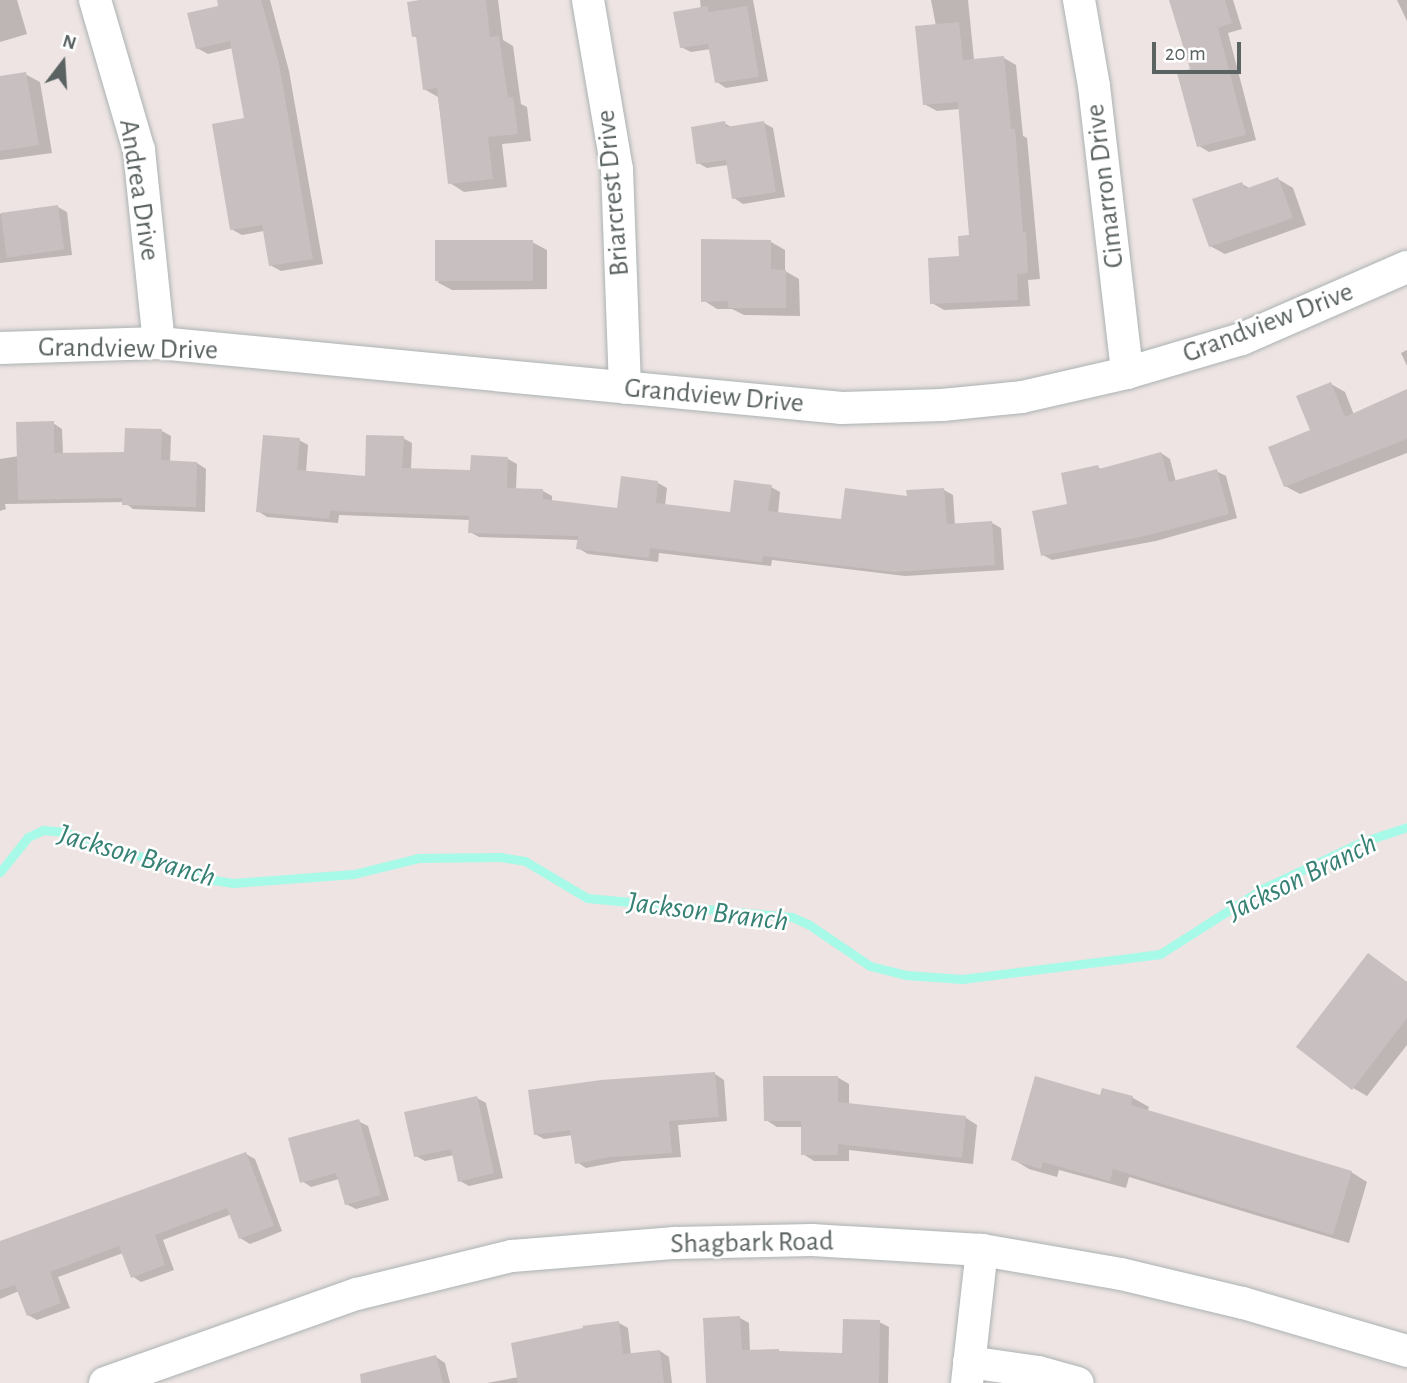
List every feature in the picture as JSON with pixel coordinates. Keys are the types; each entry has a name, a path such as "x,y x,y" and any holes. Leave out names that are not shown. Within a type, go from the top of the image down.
{"street":[{"name":"Andrea Drive","path":"95,0 139,150 159,343"},
{"name":"Briarcrest Drive","path":"589,0 617,169 625,388"},
{"name":"Cimarron Drive","path":"1079,0 1094,86 1128,373"},
{"name":"Grandview Drive","path":"0,348 159,343 842,408 942,405 1022,397 1128,373 1242,339 1407,267"},
{"name":"Shagbark Road","path":"105,1383 357,1294 512,1256 675,1243 812,1240 982,1250 1121,1273 1231,1300 1407,1351"},
{"path":"982,1250 968,1373 1038,1372 1077,1383"}],"building":[{"path":"217,0 261,0 279,64 313,259 269,266 262,225 230,230 212,124 244,118 230,41 196,49 187,13 218,6"},
{"path":"486,0 490,37 499,36 508,98 513,97 518,134 488,137 493,179 448,184 437,88 423,90 416,36 412,37 407,2"},
{"path":"1169,0 1225,0 1232,23 1218,28 1246,135 1197,147 1177,73 1190,69"},
{"path":"707,6 709,12 747,6 759,77 715,83 708,44 680,48 673,12"},
{"path":"959,22 963,60 1004,56 1011,129 1015,129 1023,232 1026,232 1028,273 1017,274 1018,300 930,304 928,258 959,256 958,236 969,235 958,102 923,105 915,26"},
{"path":"26,72 39,145 0,151 0,76"},
{"path":"725,121 726,127 764,121 776,192 732,199 726,160 696,164 691,127"},
{"path":"1278,177 1293,218 1209,247 1192,199 1242,182 1245,189"},
{"path":"58,205 64,250 7,258 1,213"},
{"path":"701,239 771,240 771,269 786,270 786,308 728,308 728,301 701,302"},
{"path":"435,240 533,240 533,281 435,281"},
{"path":"1331,382 1345,417 1407,389 1407,439 1284,487 1268,447 1310,430 1296,396"},
{"path":"54,421 54,453 124,452 125,428 162,429 161,460 197,462 196,507 122,505 122,498 18,500 16,422"},
{"path":"263,435 300,438 297,470 365,476 366,435 404,436 402,468 470,470 471,455 508,457 507,488 543,489 543,499 617,508 621,476 658,481 656,503 730,512 734,480 772,485 768,511 841,519 845,488 907,496 906,490 944,488 947,524 992,521 995,565 894,572 763,556 762,562 650,548 649,558 576,549 578,536 468,533 469,516 330,511 329,519 256,512"},
{"path":"1161,452 1169,482 1217,469 1229,514 1145,536 1041,556 1032,511 1067,504 1061,473 1098,465 1099,469"},
{"path":"1368,953 1407,982 1407,1018 1352,1090 1296,1047"},
{"path":"715,1072 719,1117 669,1121 672,1153 611,1157 575,1164 570,1130 534,1135 528,1090 601,1080"},
{"path":"763,1076 838,1076 838,1102 966,1116 962,1158 838,1144 838,1155 801,1155 801,1121 764,1121"},
{"path":"1035,1076 1100,1095 1102,1088 1133,1096 1131,1105 1352,1171 1333,1235 1113,1169 1110,1181 1043,1162 1041,1169 1011,1160"},
{"path":"477,1096 494,1173 458,1182 451,1149 414,1157 404,1112"},
{"path":"359,1119 381,1195 345,1205 336,1173 300,1183 288,1138"},
{"path":"246,1152 274,1226 239,1239 227,1208 155,1235 165,1265 131,1278 119,1246 50,1272 61,1303 27,1316 15,1285 0,1290 0,1241"},
{"path":"740,1316 742,1350 779,1349 842,1353 843,1319 880,1320 879,1383 706,1383 703,1318"},
{"path":"619,1321 623,1354 660,1350 664,1383 518,1383 511,1343 583,1328 582,1326"},
{"path":"436,1355 443,1383 361,1383 360,1374"}],"waterway":[{"name":"Jackson Branch","path":"0,872 28,837 43,830 64,832 214,880 233,883 354,874 418,858 500,857 525,861 587,898 792,917 808,924 870,966 906,975 962,979 1160,954 1262,889 1362,842 1407,827"}]}
